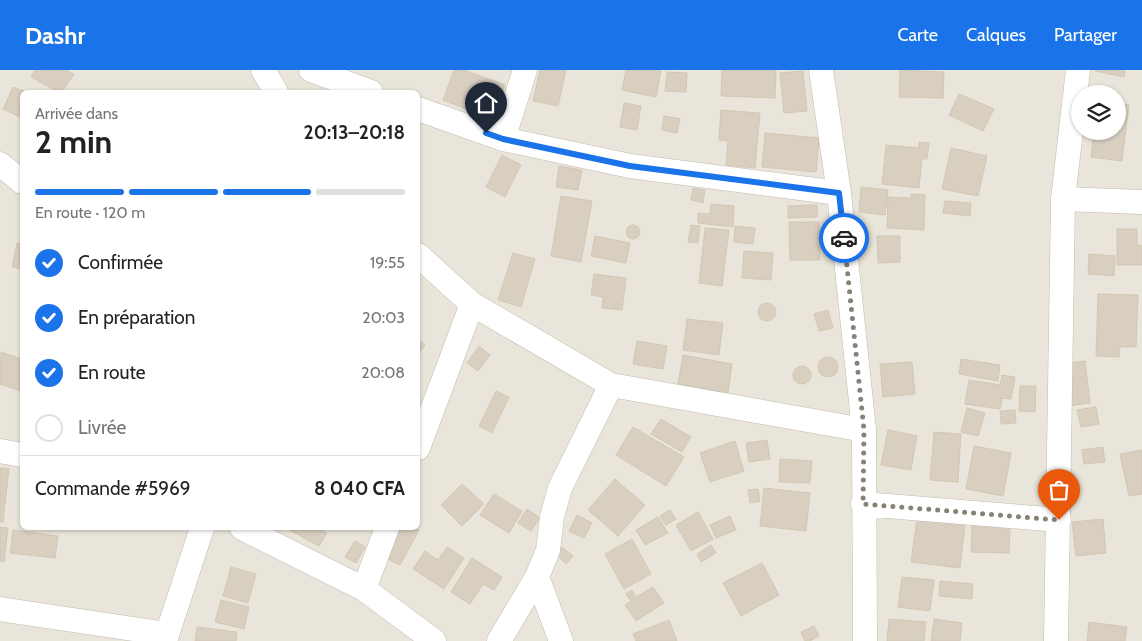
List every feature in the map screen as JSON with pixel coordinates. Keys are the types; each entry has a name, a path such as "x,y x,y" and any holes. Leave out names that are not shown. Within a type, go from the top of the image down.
{"street":[{"path":"263,70 275,90"},
{"path":"311,70 366,90"},
{"path":"503,139 525,70"},
{"path":"820,70 839,193 864,430 865,641"},
{"path":"1056,641 1063,199 1078,70"},
{"path":"420,110 503,139 630,166 839,193"},
{"path":"0,164 20,180"},
{"path":"1063,199 1142,202"},
{"path":"420,257 472,304 611,385 864,430"},
{"path":"420,443 472,304"},
{"path":"499,641 537,577 548,550 552,517 560,488 611,385"},
{"path":"0,451 20,455"},
{"path":"863,504 1059,520"},
{"path":"0,609 166,637 201,530"},
{"path":"246,530 364,588 432,640"},
{"path":"364,588 386,530"},
{"path":"537,577 561,641"}],"shaded area":[{"path":"0,70 1142,70 1142,641 0,641"}],"building":[{"path":"35,70 66,70 74,74 63,90 54,90 31,77"},
{"path":"454,70 464,70 505,85 492,119 443,100"},
{"path":"540,70 566,70 558,106 533,101"},
{"path":"626,70 661,70 656,97 622,90"},
{"path":"722,70 776,70 775,98 721,96"},
{"path":"900,70 944,72 943,98 899,97"},
{"path":"1095,70 1125,70 1124,77"},
{"path":"803,71 807,111 784,113 780,73"},
{"path":"667,72 687,73 686,92 665,91"},
{"path":"13,87 21,90 20,117 3,109"},
{"path":"959,94 994,109 983,131 949,115"},
{"path":"624,103 641,106 637,130 620,127"},
{"path":"1126,104 1129,105 1126,129"},
{"path":"721,110 760,113 755,168 726,165 728,141 719,140"},
{"path":"664,116 680,119 677,133 662,130"},
{"path":"765,133 819,138 816,172 762,167"},
{"path":"1093,140 1125,140 1122,161 1091,157"},
{"path":"919,142 929,143 927,159 922,159 919,188 882,184 886,145 919,148"},
{"path":"951,148 987,156 978,196 942,189"},
{"path":"502,155 521,165 505,197 486,187"},
{"path":"559,166 582,170 578,190 556,187"},
{"path":"861,187 888,190 885,215 859,212"},
{"path":"693,188 705,190 703,203 691,200"},
{"path":"911,194 925,195 924,230 887,228 888,197 911,198"},
{"path":"561,196 592,201 581,262 551,256"},
{"path":"945,201 971,203 970,216 943,213"},
{"path":"711,204 734,206 733,227 698,223 698,213 710,214"},
{"path":"817,205 817,217 788,218 788,206"},
{"path":"789,222 819,222 820,260 790,260"},
{"path":"630,225 636,225 640,232 636,239 630,239 626,235 626,229"},
{"path":"691,225 700,226 698,243 688,242"},
{"path":"735,226 755,228 753,244 734,242"},
{"path":"705,228 729,230 722,286 699,283"},
{"path":"1117,229 1137,229 1137,245 1142,246 1142,265 1117,265"},
{"path":"595,236 630,243 626,263 591,256"},
{"path":"877,236 900,236 900,262 878,263"},
{"path":"17,243 20,244 20,269 12,267"},
{"path":"744,251 773,253 771,280 742,278"},
{"path":"513,253 535,259 521,307 498,300"},
{"path":"1089,254 1115,256 1114,276 1088,274"},
{"path":"594,274 626,278 622,310 602,308 603,297 591,295"},
{"path":"1098,294 1138,295 1136,347 1120,347 1119,357 1096,356"},
{"path":"763,303 771,303 776,308 774,319 763,321 758,316 758,308"},
{"path":"828,310 833,328 819,331 814,314"},
{"path":"687,319 723,323 719,355 683,350"},
{"path":"420,341 425,345 420,352"},
{"path":"637,341 667,346 663,369 633,364"},
{"path":"479,346 490,355 478,371 467,363"},
{"path":"1,352 20,358 20,391 0,384"},
{"path":"683,355 732,364 728,393 678,384"},
{"path":"828,357 835,360 838,367 835,374 828,377 821,374 818,367 821,360"},
{"path":"961,359 1000,365 998,381 959,374"},
{"path":"1085,361 1090,403 1069,406 1063,364"},
{"path":"912,362 915,394 883,397 880,364"},
{"path":"802,366 808,369 811,375 808,381 802,384 796,381 793,375 796,369"},
{"path":"1002,375 1015,377 1011,399 1002,398 1000,409 965,404 969,380 1000,385"},
{"path":"1020,386 1036,386 1035,412 1019,411"},
{"path":"496,391 509,397 492,433 479,426"},
{"path":"1096,407 1099,424 1081,427 1077,410"},
{"path":"967,408 985,413 978,436 961,432"},
{"path":"1015,410 1016,423 1001,424 1000,411"},
{"path":"661,419 691,437 682,452 651,434"},
{"path":"633,427 684,457 666,486 616,455"},
{"path":"888,430 917,436 911,470 881,465"},
{"path":"934,432 961,434 958,482 930,480"},
{"path":"767,440 770,459 749,462 746,443"},
{"path":"735,441 744,471 710,482 700,453"},
{"path":"974,446 1011,453 1003,496 966,489"},
{"path":"1103,447 1105,462 1084,464 1082,450"},
{"path":"1142,450 1142,494 1129,496 1120,454"},
{"path":"780,459 812,461 810,483 779,482"},
{"path":"0,468 9,469 3,522 0,522"},
{"path":"615,479 645,505 618,536 588,510"},
{"path":"462,484 484,504 462,526 441,505"},
{"path":"764,488 810,493 806,531 760,526"},
{"path":"758,489 760,501 750,503 748,490"},
{"path":"494,494 522,511 509,533 480,515"},
{"path":"527,509 540,518 531,531 518,523"},
{"path":"670,510 676,519 666,525 660,516"},
{"path":"698,512 713,539 691,551 676,525"},
{"path":"577,515 592,523 584,538 569,531"},
{"path":"730,516 736,530 716,538 710,525"},
{"path":"658,517 668,533 645,545 636,530"},
{"path":"917,519 965,525 960,568 911,562"},
{"path":"1103,519 1106,553 1076,556 1072,522"},
{"path":"972,524 1010,526 1009,553 971,552"},
{"path":"0,527 8,528 4,562 0,561"},
{"path":"13,530 58,536 55,558 10,553"},
{"path":"321,530 327,533 319,546 291,531"},
{"path":"396,530 419,530 400,565 382,556"},
{"path":"632,539 651,574 624,589 605,554"},
{"path":"355,541 365,547 356,563 345,557"},
{"path":"711,545 716,553 701,562 697,554"},
{"path":"447,547 464,558 444,589 413,569 425,551 438,560"},
{"path":"562,547 573,556 566,564 556,554"},
{"path":"472,558 502,577 494,590 483,584 470,604 451,592"},
{"path":"762,563 779,595 741,616 723,583"},
{"path":"231,567 256,574 248,603 223,596"},
{"path":"902,577 934,580 930,611 898,607"},
{"path":"940,581 973,584 972,599 939,596"},
{"path":"653,587 664,603 636,621 625,605 631,601 626,594 632,590 636,597"},
{"path":"221,600 249,607 244,629 215,622"},
{"path":"889,619 926,622 924,641 887,641"},
{"path":"934,619 962,623 960,641 931,641"},
{"path":"669,620 677,641 636,641 633,634"},
{"path":"1089,622 1127,627 1125,641 1087,641"},
{"path":"814,626 819,636 810,641 805,641 801,632"},
{"path":"197,627 237,632 236,641 195,641"}],"way so far":[{"path":"844,238 864,430 863,504 1059,520"}],"route":[{"path":"486,133 503,139 630,166 839,193 844,238"}]}
